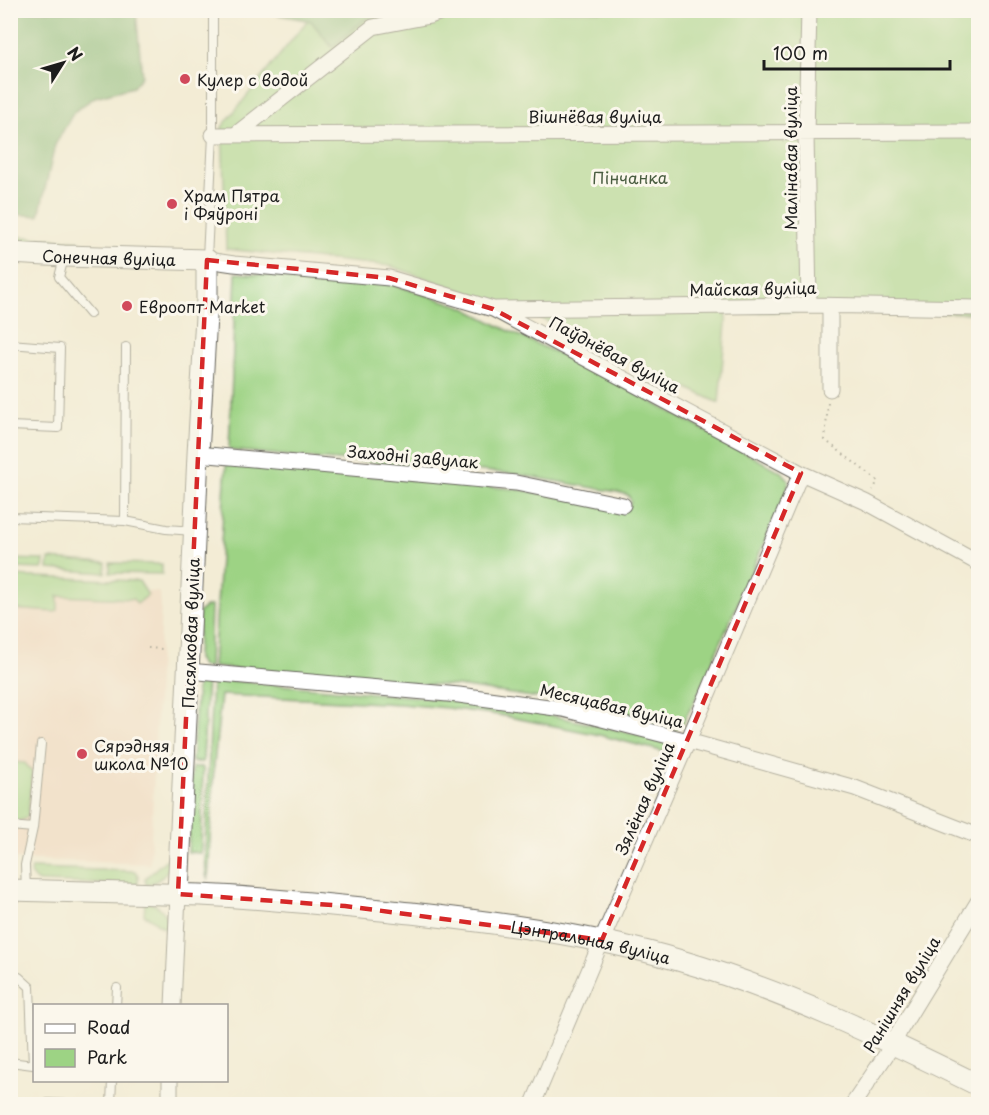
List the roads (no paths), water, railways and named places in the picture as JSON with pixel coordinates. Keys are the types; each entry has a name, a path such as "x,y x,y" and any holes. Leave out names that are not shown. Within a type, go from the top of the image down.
{"street":[{"path":"235,135 372,27 430,16 446,10"},
{"name":"Малінавая вуліца","path":"809,10 806,134 809,305"},
{"name":"Вішнёвая вуліца","path":"213,135 978,132"},
{"name":"Сонечная вуліца","path":"10,253 207,260"},
{"name":"Паўднёвая вуліца","path":"207,260 389,278 493,309 801,473 866,502 978,563"},
{"name":"Пасялковая вуліца","path":"173,1004 207,260"},
{"name":"Майская вуліца","path":"493,309 809,305 978,308"},
{"path":"830,306 830,389"},
{"name":"Заходні завулак","path":"198,454 516,483 623,505"},
{"name":"Зялёная вуліца","path":"533,1104 801,473"},
{"name":"Месяцавая вуліца","path":"188,671 459,695 563,708 855,788 978,836"},
{"name":"Цэнтральная вуліца","path":"18,891 178,894 345,906 476,920 602,940 722,974 813,1008 894,1043 978,1085"},
{"name":"Ранішняя вуліца","path":"853,1104 894,1043 978,902"},
{"path":"170,1082 170,1104"}],"lane":[{"path":"207,260 213,135 213,10"},
{"path":"64,256 59,277 90,314"},
{"path":"10,344 60,348 58,428 10,426"},
{"path":"125,521 126,347"},
{"path":"10,517 125,521 166,530 194,531"},
{"path":"18,891 33,828 41,744"},
{"path":"10,826 33,828"},
{"path":"10,977 19,977 30,987 33,1065 10,1062"},
{"path":"116,1004 117,988"},
{"path":"111,1104 112,1082"},
{"path":"48,1103 67,1104"}],"place":[{"name":"Кулер с водой","path":"185,79"},
{"name":"Храм Пятра і Фяўроні","path":"172,204"},
{"name":"Евроопт Market","path":"127,306"},
{"name":"Сярэдняя школа №10","path":"82,754"}],"park label":[{"name":"Пінчанка","path":"630,177"}]}
